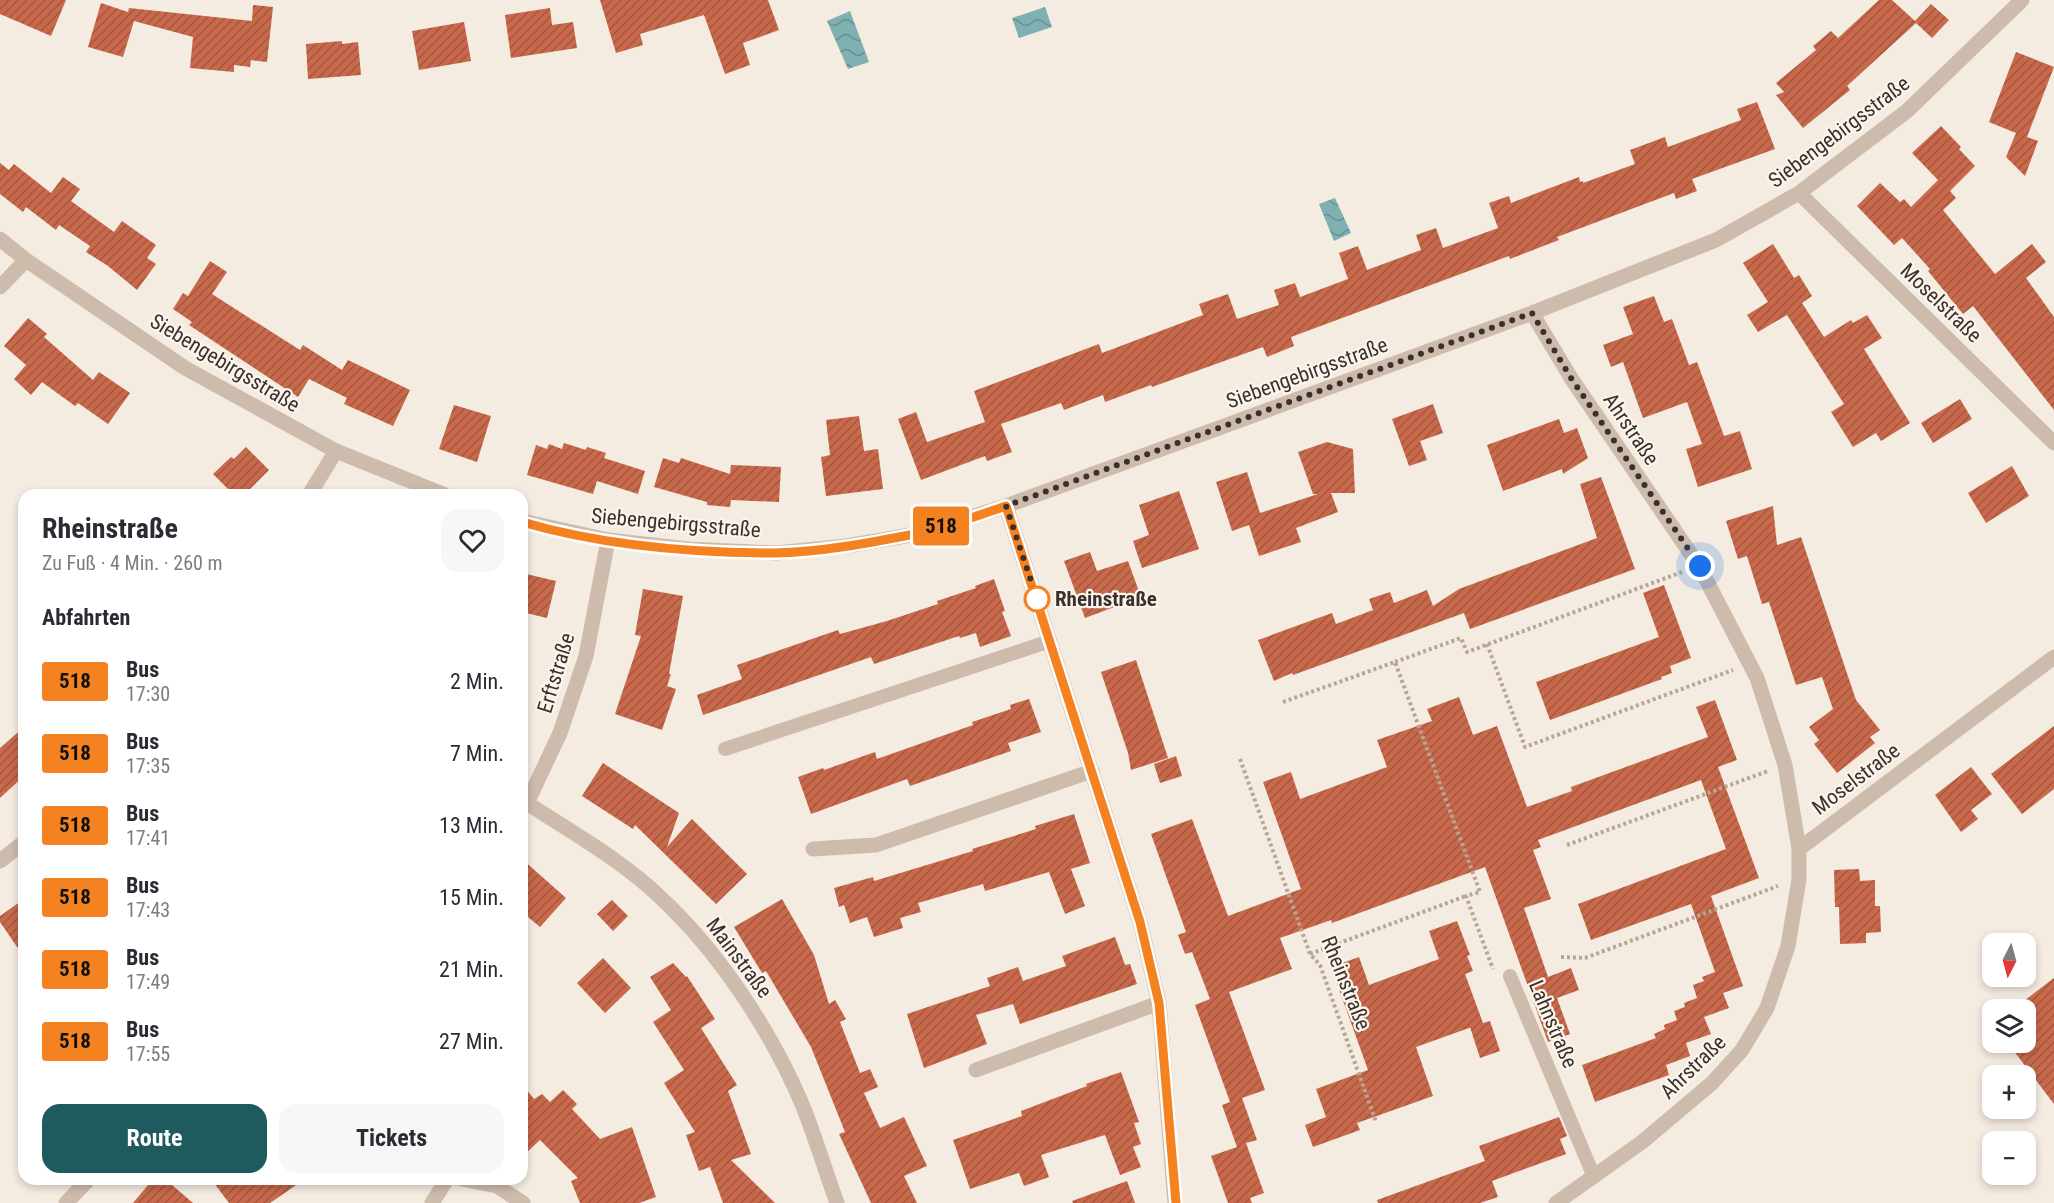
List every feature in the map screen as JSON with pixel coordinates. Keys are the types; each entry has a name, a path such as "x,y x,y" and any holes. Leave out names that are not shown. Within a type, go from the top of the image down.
{"street":[{"name":"Siebengebirgsstraße","path":"528,523 608,540 689,549 776,553 846,546 917,534 1006,506 1532,313 1716,240 1799,193 1907,111 2022,0"},
{"name":"Moselstraße","path":"1799,193 2054,443"},
{"name":"Siebengebirgsstraße","path":"0,239 26,260 185,368 336,451 430,489"},
{"path":"0,287 26,260"},
{"name":"Ahrstraße","path":"1532,313 1571,378 1700,566 1757,678 1785,765 1799,849 1799,879 1788,946 1767,1008 1742,1050 1712,1083 1642,1142 1556,1203"},
{"path":"313,489 336,451"},
{"path":"1006,506 1140,922 1159,1003 1175,1203"},
{"name":"Erftstraße","path":"528,798 560,733 586,656 608,540"},
{"name":"Moselstraße","path":"1799,849 2054,657"},
{"path":"813,849 876,845 1092,771"},
{"name":"Mainstraße","path":"528,808 607,855 661,897 707,946 759,1019 801,1103 837,1203"},
{"path":"0,861 18,847"},
{"path":"976,1070 1159,1003"},
{"path":"66,1203 83,1185"},
{"path":"432,1203 443,1185"},
{"path":"492,1185 523,1203"}],"lane":[{"path":"725,749 1050,641"},
{"name":"Lahnstraße","path":"1510,976 1594,1177"}],"path":[{"path":"1283,702 1461,638 1467,652 1700,566"},
{"path":"1487,644 1525,747 1750,664"},
{"path":"1310,954 1480,892 1395,662"},
{"name":"Rheinstraße","path":"1240,759 1310,954 1320,965 1376,1122"},
{"path":"1567,845 1785,765"},
{"path":"1561,957 1585,958 1799,879"},
{"name":"Lahnstraße","path":"1466,896 1493,970 1510,976"}],"water":[{"path":"1045,7 1052,27 1019,38 1012,18"},
{"path":"850,11 869,62 848,69 827,21"},
{"path":"1335,198 1351,233 1334,241 1319,204"}],"building":[{"path":"0,0 66,0 51,36 0,14"},
{"path":"600,0 768,0 779,30 743,43 750,65 725,74 704,15 640,34 643,45 616,53"},
{"path":"1879,0 1892,0 1915,21 1931,4 1949,20 1932,38 1916,23 1847,86 1850,90 1803,128 1776,95 1784,92 1776,83 1816,50 1813,46 1831,31 1838,38"},
{"path":"101,3 128,12 129,8 252,21 253,5 273,7 267,62 251,60 250,67 234,65 234,72 190,68 193,37 134,21 123,57 88,47"},
{"path":"550,8 552,25 573,22 577,48 511,58 505,15"},
{"path":"464,22 471,61 419,70 412,31"},
{"path":"342,41 342,44 358,42 361,75 308,79 306,44"},
{"path":"2016,52 2054,67 2027,137 2038,141 2025,176 2006,157 2016,133 1989,122"},
{"path":"1757,102 1775,149 1692,179 1697,191 1676,199 1674,193 1557,237 1559,240 1510,259 1509,256 1291,337 1294,346 1267,357 1263,347 1105,402 1103,395 1064,410 1061,403 1001,424 1012,452 987,461 985,456 921,480 898,419 916,412 927,442 985,422 974,391 1099,344 1102,353 1203,315 1199,304 1228,294 1237,319 1279,305 1274,290 1295,283 1300,297 1348,279 1339,253 1358,246 1367,270 1421,250 1416,235 1436,228 1443,248 1498,228 1489,203 1509,196 1511,203 1579,177 1580,182 1583,181 1583,183 1635,164 1630,150 1665,137 1668,147 1741,120 1737,109"},
{"path":"1941,126 1975,166 1950,191 1956,198 1943,210 1995,274 2032,244 2046,262 2026,278 2054,317 2054,410 1973,306 1963,314 1928,271 1930,269 1902,238 1894,245 1857,206 1880,183 1900,202 1904,199 1911,207 1938,180 1912,153"},
{"path":"0,163 9,170 14,164 51,193 63,177 80,189 71,201 114,232 122,221 156,245 147,258 156,264 137,290 108,266 86,252 90,246 59,225 56,230 26,207 23,212 0,194"},
{"path":"1773,244 1794,278 1799,275 1812,296 1802,303 1824,337 1851,320 1853,323 1867,315 1882,338 1864,349 1910,423 1881,441 1876,433 1853,447 1831,412 1844,404 1787,315 1758,332 1747,315 1768,302 1743,263"},
{"path":"210,261 227,272 212,294 300,350 303,345 342,370 348,360 410,390 393,426 344,404 347,398 309,379 298,397 189,325 192,322 173,309 183,293 188,296"},
{"path":"1654,296 1664,322 1672,319 1689,365 1697,362 1724,436 1740,431 1752,469 1698,487 1686,449 1702,444 1687,402 1643,418 1623,362 1611,367 1603,345 1633,334 1623,307"},
{"path":"28,318 47,334 44,337 93,380 99,372 130,393 108,424 78,403 75,406 42,382 31,395 14,379 26,365 4,346"},
{"path":"1960,399 1972,419 1933,443 1921,423"},
{"path":"1433,404 1443,433 1420,441 1427,460 1409,466 1392,419"},
{"path":"454,405 491,416 477,462 439,449"},
{"path":"859,416 864,451 878,449 883,489 826,496 821,457 830,455 826,420"},
{"path":"1559,419 1564,433 1577,428 1588,458 1563,474 1562,469 1503,491 1487,445"},
{"path":"1327,442 1353,449 1355,493 1331,493 1338,512 1296,528 1301,542 1259,556 1249,525 1232,531 1216,482 1247,472 1260,513 1318,494 1313,494 1298,452"},
{"path":"564,443 606,453 604,458 645,471 638,494 597,481 593,494 527,475 536,445 547,449 549,444 562,449"},
{"path":"246,447 269,470 250,489 228,489 213,474 231,457 234,459"},
{"path":"663,458 679,463 681,458 730,474 731,465 781,467 779,502 731,500 730,507 707,505 707,502 654,487"},
{"path":"2012,466 2029,496 1986,523 1968,493"},
{"path":"1601,477 1635,569 1470,629 1464,613 1274,681 1258,640 1332,613 1336,624 1373,610 1369,599 1390,592 1394,603 1427,590 1433,606 1459,589 1597,538 1580,484"},
{"path":"1179,491 1199,549 1142,568 1133,541 1149,535 1139,505"},
{"path":"1773,506 1777,545 1801,537 1856,700 1880,730 1870,737 1875,743 1837,773 1814,744 1819,740 1809,727 1833,709 1822,677 1796,685 1769,602 1762,604 1747,556 1738,559 1726,521"},
{"path":"1090,552 1097,571 1128,561 1141,597 1085,618 1064,561"},
{"path":"528,574 556,581 547,618 528,613"},
{"path":"994,579 1011,636 980,647 976,633 960,638 959,636 874,664 871,657 703,715 697,695 742,679 737,665 838,630 840,634 938,604 937,601 976,588 975,586"},
{"path":"1664,585 1691,658 1670,666 1672,673 1661,677 1662,679 1550,720 1536,682 1659,637 1643,593"},
{"path":"643,589 683,596 669,674 671,674 667,686 676,689 662,730 615,714 641,636 635,635"},
{"path":"1136,660 1168,758 1131,770 1128,753 1101,672"},
{"path":"1459,697 1473,735 1497,726 1527,807 1572,791 1571,787 1708,737 1696,707 1715,700 1737,760 1718,767 1759,878 1711,896 1743,986 1723,993 1729,1008 1704,1017 1711,1034 1686,1043 1690,1056 1666,1065 1669,1075 1595,1102 1582,1065 1656,1038 1654,1034 1665,1029 1664,1025 1677,1020 1674,1011 1685,1007 1684,1003 1697,998 1693,985 1704,981 1702,977 1715,972 1691,904 1591,940 1578,904 1726,849 1701,780 1538,840 1541,847 1533,850 1551,899 1524,908 1548,977 1571,968 1579,990 1557,998 1570,1034 1548,1042 1485,867 1332,923 1331,920 1280,938 1292,969 1229,992 1265,1090 1242,1098 1257,1140 1246,1143 1264,1193 1250,1198 1252,1203 1228,1203 1211,1156 1237,1147 1222,1105 1230,1102 1195,1005 1210,999 1192,952 1185,954 1178,935 1186,932 1151,834 1192,819 1228,916 1301,889 1263,782 1291,772 1300,799 1387,767 1377,740 1432,721 1427,709"},
{"path":"1029,699 1041,732 1008,743 1011,751 910,786 907,779 811,814 798,777 875,752 877,759 973,725 972,722 1011,709 1010,705"},
{"path":"2054,726 2054,789 2022,814 1991,774"},
{"path":"18,732 18,782 0,798 0,748"},
{"path":"1176,756 1182,776 1160,783 1154,764"},
{"path":"603,763 679,813 667,847 692,819 747,874 716,904 635,825 633,829 582,796"},
{"path":"1971,767 1992,794 1971,810 1978,819 1961,832 1935,795"},
{"path":"1074,814 1090,863 1071,869 1085,906 1065,914 1049,872 985,891 983,884 918,903 921,912 900,918 903,928 874,937 867,917 850,923 844,905 839,907 834,888 873,877 874,881 973,851 972,849 1036,829 1035,826"},
{"path":"528,864 566,898 540,927 528,917"},
{"path":"1859,869 1860,881 1875,880 1875,906 1880,906 1881,932 1866,933 1866,943 1840,944 1839,907 1835,907 1834,870"},
{"path":"782,899 814,955 829,1004 835,1000 846,1019 840,1022 860,1073 870,1069 878,1087 864,1093 880,1128 904,1117 927,1166 904,1176 917,1203 871,1203 839,1134 845,1132 811,1047 766,971 762,973 734,927"},
{"path":"612,900 628,916 613,931 597,914"},
{"path":"18,903 18,948 0,922 0,916"},
{"path":"1457,921 1470,955 1467,956 1473,971 1465,974 1483,1023 1416,1047 1433,1096 1357,1123 1360,1130 1313,1147 1305,1125 1326,1117 1316,1089 1368,1070 1331,967 1359,957 1369,985 1439,959 1429,931"},
{"path":"1115,937 1125,965 1130,964 1137,984 1020,1024 1013,1004 976,1015 987,1044 924,1068 907,1014 990,986 987,978 1018,967 1023,981 1066,966 1062,956"},
{"path":"603,958 631,988 605,1013 577,983"},
{"path":"673,963 687,976 715,1019 701,1028 737,1085 728,1091 751,1154 731,1160 775,1203 723,1203 710,1167 699,1171 686,1135 695,1132 664,1083 684,1070 653,1022 671,1010 650,977"},
{"path":"2054,978 2054,1104 2036,1080 2036,1065 2024,1065 2015,1053 2036,1053 2036,999 2026,999"},
{"path":"1490,1021 1500,1051 1480,1058 1470,1027"},
{"path":"1121,1072 1139,1122 1134,1123 1141,1144 1133,1147 1141,1167 1120,1175 1105,1135 1041,1155 1049,1177 1024,1186 1019,1173 970,1189 953,1140 1022,1116 1021,1111"},
{"path":"563,1090 577,1104 572,1109 600,1139 632,1127 656,1197 639,1203 580,1203 571,1181 578,1178 540,1140 528,1151 528,1092 534,1099 542,1094 550,1102"},
{"path":"1559,1117 1567,1136 1560,1139 1566,1154 1492,1181 1498,1197 1480,1203 1378,1203 1377,1200 1485,1161 1479,1146"},
{"path":"1127,1181 1135,1203 1073,1203 1072,1201"},
{"path":"148,1185 172,1185 193,1203 133,1203"},
{"path":"216,1185 296,1185 270,1203 229,1203"}],"bus line":[{"name":"518","path":"528,524 608,540 689,549 776,553 846,546 917,534 1006,506 1140,922 1159,1003 1176,1203"}],"place":[{"name":"Rheinstraße","path":"1037,599"}],"route":[{"path":"1037,599 1006,506 1532,313 1571,378 1700,566"}]}
